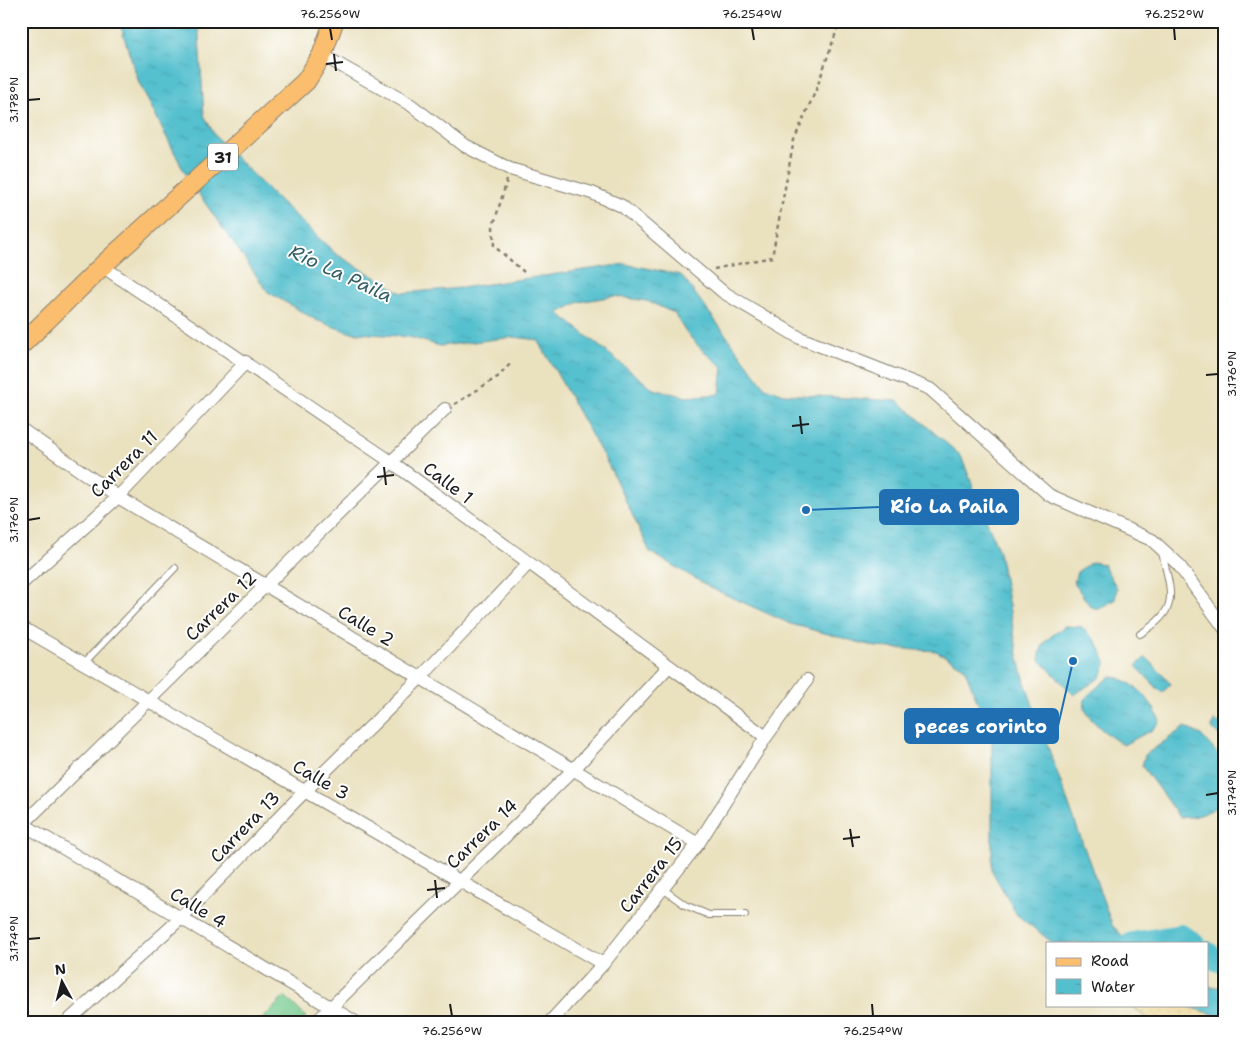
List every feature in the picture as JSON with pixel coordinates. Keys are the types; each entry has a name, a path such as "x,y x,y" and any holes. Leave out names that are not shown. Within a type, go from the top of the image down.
{"main road":[{"name":"31","path":"21,345 102,266 306,81 322,55 334,21"}],"street":[{"path":"322,55 412,105 465,146 510,169 592,193 622,206 723,292 800,338 930,389 1049,496 1152,540 1178,564 1225,629"},
{"name":"Calle 1","path":"102,266 393,463 766,737"},
{"name":"Carrera 11","path":"21,584 118,496 246,362"},
{"name":"Carrera 12","path":"22,824 393,463 445,409"},
{"name":"Calle 2","path":"21,429 118,496 266,587 698,844"},
{"name":"Carrera 13","path":"66,1023 181,918 305,790 420,678 528,564"},
{"name":"Calle 3","path":"21,627 603,964"},
{"name":"Carrera 14","path":"314,1023 573,770 669,666"},
{"name":"Carrera 15","path":"549,1023 603,964 698,844 766,737 807,680"},
{"name":"Calle 4","path":"22,824 357,1023"}],"lane":[{"path":"1140,634 1157,624 1170,605 1170,585 1161,548"},
{"path":"84,663 175,568"},
{"path":"663,889 685,905 709,914 745,916"}],"path":[{"path":"700,272 772,257 794,140 816,90 840,21"},
{"path":"510,169 492,227 494,246 524,272"},
{"path":"445,409 500,376 510,364"}],"sand":[{"path":"1132,1006 1187,1006 1225,1018 1225,1023 1152,1023"}],"green space":[{"path":"285,996 306,1017 300,1023 258,1023"}],"water":[{"name":"Río La Paila","path":"119,21 198,21 204,115 215,136 266,188 336,254 402,293 461,288 625,264 681,275 765,387 784,394 898,401 961,456 999,552 1025,683 1112,925 1128,942 1052,942 1017,915 992,871 992,740 964,667 936,651 876,647 791,624 713,589 650,552 610,468 538,340 514,337 440,346 410,337 348,332 316,320 268,292 188,179 139,83","holes":["614,296 647,301 674,313 685,331 700,348 723,367 720,394 687,397 653,389 558,313 579,302"]},
{"path":"1092,562 1103,564 1117,588 1115,600 1097,609 1090,606 1074,583 1077,572"},
{"path":"1065,626 1082,627 1097,642 1106,662 1101,677 1074,695 1040,660 1044,644 1051,636"},
{"path":"1146,657 1171,684 1162,693 1136,666"},
{"path":"1111,676 1128,682 1141,692 1152,705 1160,721 1152,730 1123,745 1096,724 1085,710 1084,703 1087,697"},
{"path":"1214,721 1225,725 1225,740 1212,729"},
{"path":"1185,727 1201,735 1225,762 1225,799 1215,808 1204,814 1192,817 1179,817 1142,766 1145,755"},
{"path":"1208,986 1225,988 1225,1018 1187,1006 1208,1006"}],"waterway":[{"name":"Río La Paila","path":"1138,942 1181,935 1192,942"},
{"name":"Río La Paila","path":"1208,953 1216,960 1225,963"}],"place":[{"name":"Río La Paila","path":"806,510"},
{"name":"peces corinto","path":"1073,661"}]}
